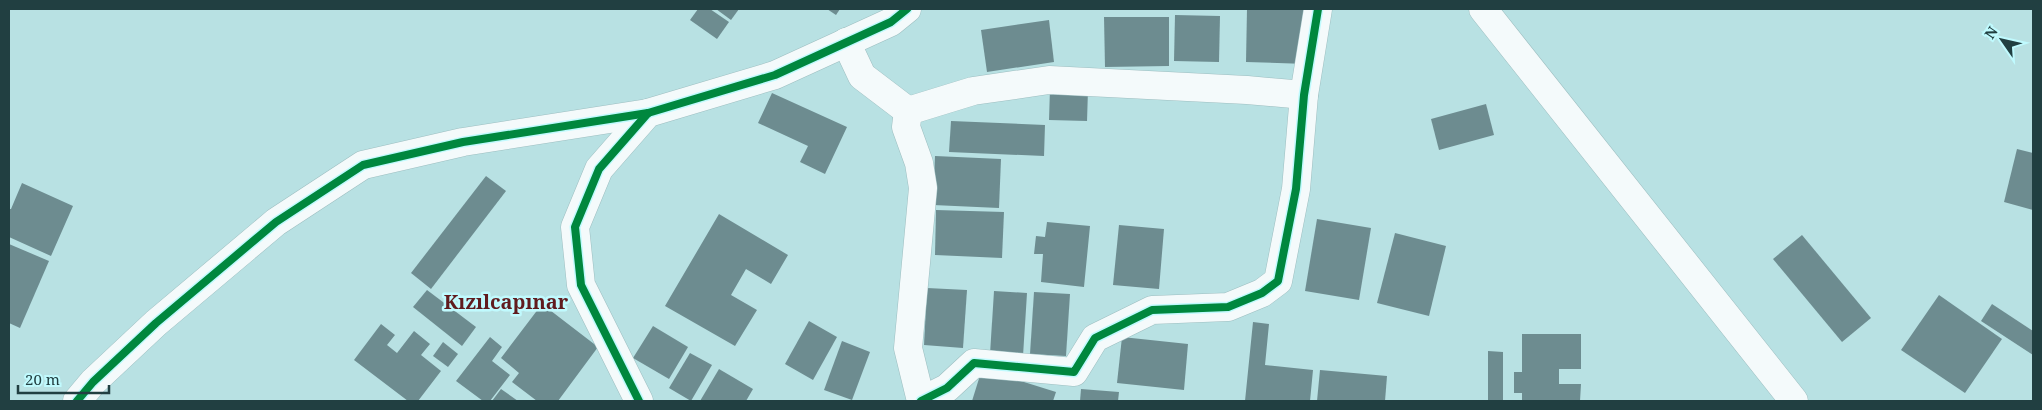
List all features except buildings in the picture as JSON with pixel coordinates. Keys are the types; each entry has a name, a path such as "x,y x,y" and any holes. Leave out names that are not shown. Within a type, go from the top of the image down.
{"street":[{"path":"77,401 93,382 156,323 276,222 362,166 463,142 648,113 775,74 891,22 907,9"},
{"path":"908,111 906,127 920,163 923,188 908,348 921,401 947,388 974,363 1074,372 1095,338 1152,310 1228,307 1262,293 1278,281 1296,189 1304,95 1318,9"},
{"path":"1483,9 1794,401"},
{"path":"846,42 862,76 908,111"},
{"path":"908,111 972,91 1048,80 1247,90 1304,95"},
{"path":"639,401 581,284 575,227 599,169 648,113"}],"cycle path":[{"path":"639,401 581,285 575,227 599,169 648,113 775,75 891,22 907,9"},
{"path":"921,401 947,388 974,363 1074,372 1095,338 1152,310 1228,307 1262,293 1278,281 1296,189 1304,95 1318,9"},
{"path":"77,401 93,382 156,323 276,222 363,165 463,142 648,113"}],"district":[{"name":"Kızılcapınar","path":"506,302"}]}
